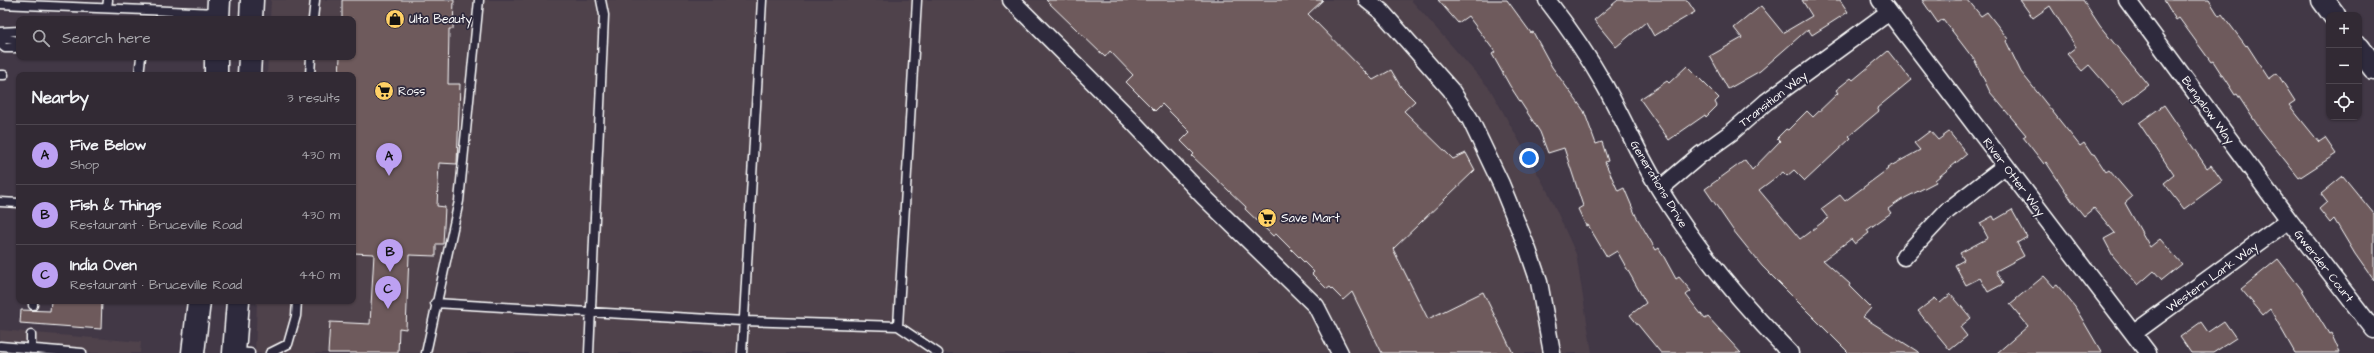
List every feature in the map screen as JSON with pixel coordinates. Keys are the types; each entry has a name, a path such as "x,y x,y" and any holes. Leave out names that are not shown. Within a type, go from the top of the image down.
{"main road":[{"path":"251,16 252,0"},
{"path":"2323,0 2332,12"},
{"path":"2362,52 2374,68"},
{"path":"216,60 216,72"},
{"path":"249,72 250,60"},
{"path":"193,353 199,304"},
{"path":"238,304 240,353"}],"street":[{"path":"1011,0 1204,197 1316,306 1340,353"},
{"path":"1367,0 1382,12 1451,90 1470,119 1501,184 1528,250 1539,282 1552,353"},
{"name":"Bungalow Way","path":"2127,0 2289,220"},
{"name":"Generations Drive","path":"1553,2 1605,86 1660,189 1688,233 1722,278 1759,321 1790,353"},
{"name":"Transition Way","path":"1660,189 1700,154 1732,132 1766,102 1885,6"},
{"name":"River Otter Way","path":"1885,6 2148,353"},
{"path":"1904,257 1947,211 2005,166"},
{"name":"Gwerder Court","path":"2289,220 2374,330"},
{"name":"Western Lark Way","path":"2134,333 2289,220"}],"lane":[{"path":"313,16 315,0"},
{"path":"426,353 435,303 459,201 479,0"},
{"path":"589,353 603,22 601,0"},
{"path":"742,353 762,0"},
{"path":"898,326 917,0"},
{"path":"0,4 107,4 219,11"},
{"path":"0,32 16,31"},
{"path":"0,38 16,41"},
{"path":"0,44 5,48 16,48"},
{"path":"139,72 141,60"},
{"path":"310,72 311,60"},
{"path":"0,202 16,203"},
{"path":"435,303 744,321 898,326 938,353"},
{"path":"270,353 288,344 296,316 297,304"},
{"path":"31,335 31,349"},
{"path":"0,346 82,353"}],"shaded area":[{"path":"271,0 1411,0 1490,89 1549,194 1576,254 1592,353 255,353 257,304 356,304 356,72 267,72 268,60 356,60 356,16 270,16"},
{"path":"0,330 141,342 140,353 0,353"}],"building":[{"path":"342,0 454,0 453,29 449,29 448,84 460,84 457,164 439,163 437,206 445,207 443,244 436,244 436,256 409,255 406,329 399,328 398,353 328,353 330,322 370,324 374,254 356,253 356,72 339,72 340,60 356,60 356,16 342,16"},
{"path":"1046,0 1323,0 1308,14 1373,80 1391,70 1401,87 1415,101 1404,111 1453,159 1466,153 1475,170 1393,249 1428,319 1483,292 1513,353 1382,353 1352,292 1343,300 1330,287 1327,289 1312,274 1314,272 1276,234 1273,236 1245,209 1246,207 1192,156 1194,154 1181,141 1190,132 1162,104 1155,111 1126,82 1133,75 1110,51 1105,57"},
{"path":"1438,0 1507,0 1531,33 1533,32 1552,67 1584,111 1596,144 1602,142 1608,161 1605,162 1618,191 1624,188 1636,216 1656,250 1659,248 1676,279 1679,277 1691,291 1686,295 1705,319 1708,317 1741,353 1661,353 1630,315 1646,303 1617,251 1607,257 1588,225 1586,226 1578,209 1583,206 1564,148 1548,153 1540,132 1510,86 1492,54 1495,52 1468,16 1458,23"},
{"path":"1618,0 1687,0 1695,12 1654,36 1646,22 1616,47 1594,20"},
{"path":"1802,0 1840,0 1848,12 1812,35 1808,29 1760,71 1728,89 1710,56 1742,38 1734,28 1761,6 1783,33 1812,16"},
{"path":"1922,0 1968,0 1981,16 1987,12 2008,39 2006,41 2021,72 2080,146 2084,143 2092,155 2094,154 2106,172 2109,170 2132,197 2125,203 2150,247 2160,239 2182,264 2162,280 2154,271 2138,285 2113,256 2104,239 2115,233 2094,208 2084,216 2046,162 2044,164 2023,137 2026,135 1990,92 1975,61 1943,19 1938,23"},
{"path":"2020,0 2083,0 2100,26 2148,85 2123,104 2089,65 2082,71 2067,54 2076,47 2050,6 2033,18"},
{"path":"2164,0 2209,0 2219,16 2222,14 2246,46 2247,45 2269,79 2277,73 2295,101 2289,105 2319,142 2325,138 2336,154 2299,178 2260,129 2237,94 2235,95 2213,61 2211,62 2179,18 2176,20"},
{"path":"1888,51 1911,80 1877,108 1879,111 1849,136 1851,138 1805,181 1794,170 1787,176 1783,172 1759,190 1800,239 1828,218 1821,209 1840,195 1845,201 1888,169 1887,168 1920,150 1914,143 1930,131 1938,140 1949,132 1967,154 1935,180 1936,182 1901,200 1888,209 1891,213 1867,230 1869,233 1855,244 1851,239 1823,260 1850,284 1849,286 1871,308 1863,317 1920,353 1849,353 1762,266 1733,230 1705,189 1745,160 1752,170 1780,141 1777,138 1786,129 1788,130 1807,111 1813,117 1838,93 1836,90 1851,78 1853,80"},
{"path":"1687,66 1719,98 1715,102 1717,106 1706,117 1705,115 1669,140 1640,99 1667,81 1669,83"},
{"path":"2164,105 2207,168 2211,165 2222,181 2184,209 2164,183 2174,175 2139,123"},
{"path":"2343,176 2374,214 2374,281 2355,254 2334,219 2330,223 2319,209 2327,202 2321,194"},
{"path":"2012,210 2027,237 2017,243 2024,256 1996,271 2003,284 1988,292 1980,278 1966,285 1955,265 1964,260 1960,253 1988,238 1980,223 1993,216 1995,220"},
{"path":"2278,259 2302,290 2329,334 2331,333 2340,353 2295,353 2270,309 2263,315 2241,289"},
{"path":"2044,276 2054,287 2057,285 2075,307 2102,353 1997,353 2028,326 2010,304"},
{"path":"1951,294 1971,318 1960,327 1967,336 1950,350 1918,311 1935,298 1940,303"},
{"path":"51,304 102,304 101,329 20,323 21,310 50,311"},
{"path":"2224,321 2236,338 2213,353 2191,353 2180,337 2201,322 2208,332"}],"place":[{"name":"Ulta Beauty","path":"395,19"},
{"name":"Ross","path":"384,91"},
{"name":"Five Below","path":"389,176"},
{"name":"Save Mart","path":"1267,218"},
{"name":"Fish & Things","path":"390,272"},
{"name":"India Oven","path":"388,309"}]}
